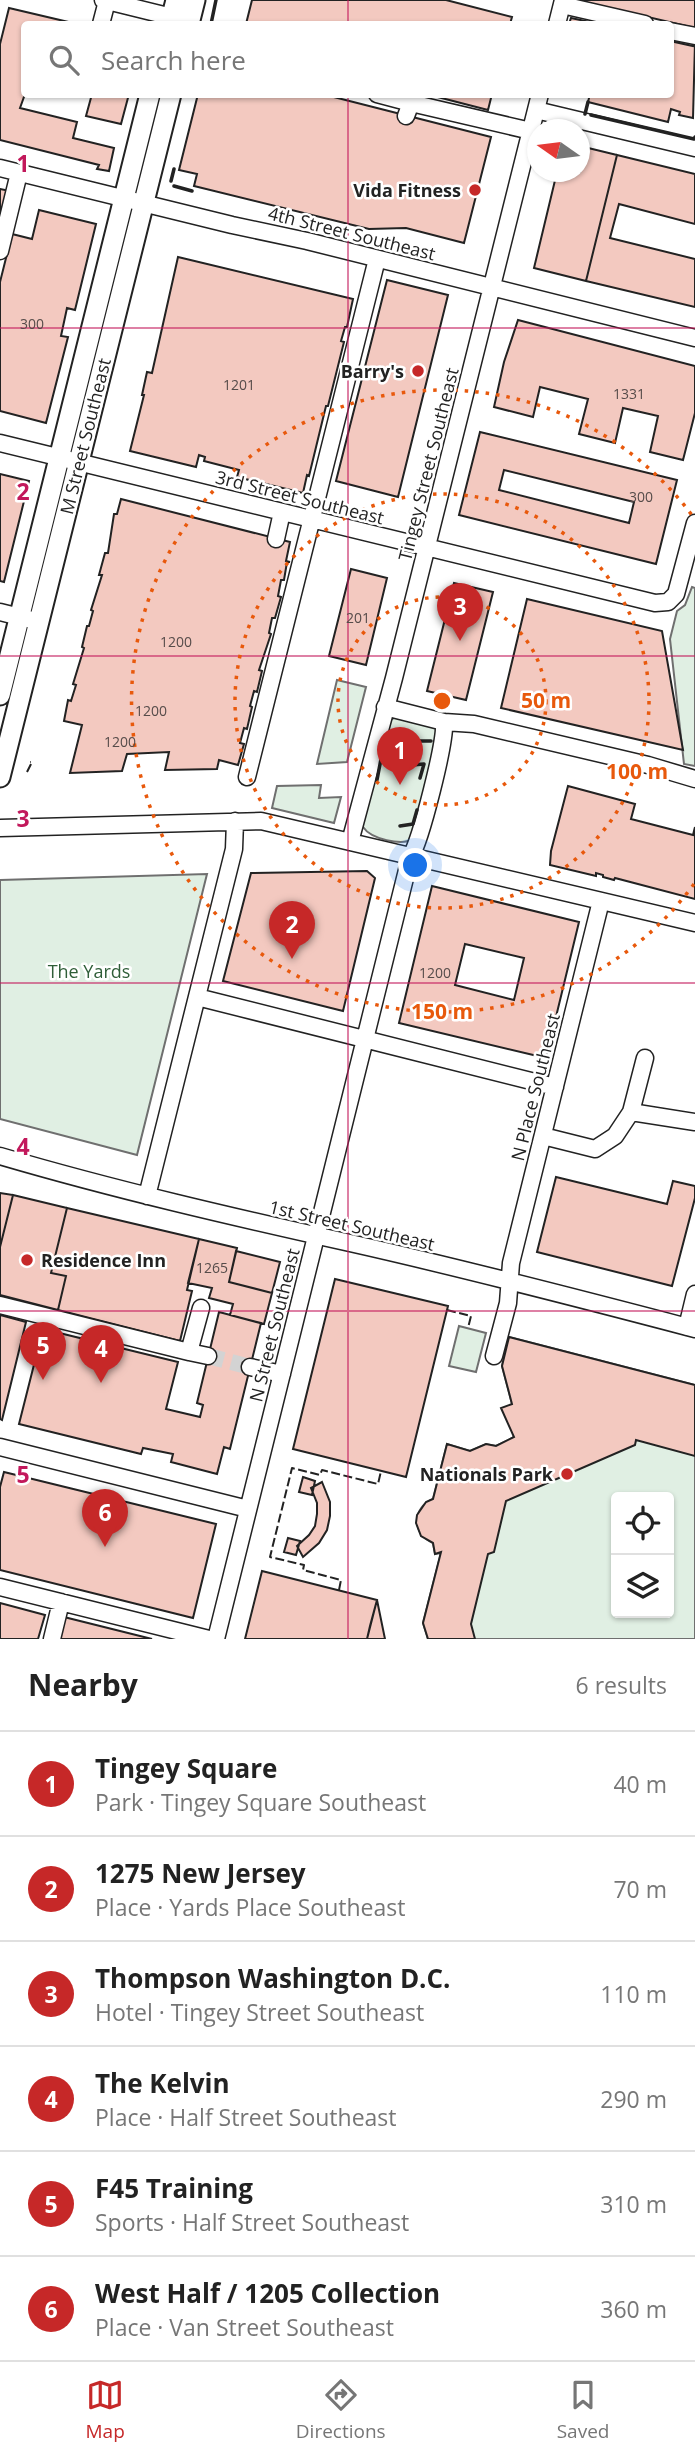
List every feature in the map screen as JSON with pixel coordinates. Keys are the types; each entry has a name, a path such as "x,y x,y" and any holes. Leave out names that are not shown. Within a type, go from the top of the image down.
{"main road":[{"path":"176,17 195,0"},
{"name":"M Street Southeast","path":"0,777 60,457 149,98"},
{"name":"M Street Southeast","path":"0,695 29,619 79,462 170,98"}],"street":[{"path":"102,21 105,1 176,17"},
{"path":"558,21 563,2 634,21"},
{"path":"674,32 695,36"},
{"path":"386,98 409,109 527,130"},
{"path":"538,102 695,148"},
{"name":"Tingey Street Southeast","path":"350,842 527,147"},
{"name":"4th Street Southeast","path":"0,168 695,338"},
{"path":"0,251 2,232 19,173"},
{"path":"247,777 377,259"},
{"name":"3rd Street Southeast","path":"0,443 660,604 672,600 678,590 695,523"},
{"path":"276,539 282,512"},
{"path":"0,612 29,619"},
{"path":"385,707 443,722 474,723 695,779"},
{"name":"N Street Southeast","path":"216,1639 410,858 418,840 432,784 444,734 443,722"},
{"path":"147,1196 234,849 234,821"},
{"path":"0,828 269,822 410,858 695,923"},
{"name":"N Place Southeast","path":"494,1356 508,1303 511,1263 601,901"},
{"path":"197,997 555,1087"},
{"path":"542,1136 595,1149 615,1136 631,1112 645,1058"},
{"path":"631,1112 695,1122"},
{"name":"1st Street Southeast","path":"0,1156 147,1196 691,1328"},
{"path":"691,1328 695,1294"},
{"path":"0,1305 208,1356"},
{"path":"190,1352 201,1308"},
{"path":"250,1367 282,1374"},
{"path":"0,1447 248,1509"},
{"path":"0,1587 209,1639"},
{"path":"52,1639 61,1602"}],"green space":[{"path":"692,587 695,588 695,766 684,764 670,639 677,611 685,605"},
{"path":"337,680 366,687 347,762 317,764"},
{"path":"400,717 437,728 439,733 414,839 402,842 379,838 363,827 389,721"},
{"path":"321,785 319,798 341,797 334,823 272,808 277,786"},
{"name":"The Yards","path":"207,874 137,1155 0,1119 0,880"},
{"path":"459,1326 486,1333 476,1372 449,1366"},
{"name":"Nationals Park","path":"509,1337 695,1385 695,1639 428,1639 423,1623 441,1553 435,1554 433,1543 421,1533 418,1514 426,1503 433,1499 447,1444 470,1451 486,1444 496,1446 514,1437 512,1404 502,1366"}],"building":[{"path":"252,0 446,0 512,17 511,21 247,21"},
{"path":"575,0 695,0 695,28"},
{"path":"9,8 64,21 21,21 21,98 24,98 20,108 77,122 73,138 114,148 109,171 97,169 99,165 0,140 0,44"},
{"path":"674,42 693,46 695,42 693,118 679,115 680,112 671,109 668,122 588,102 589,98 674,98"},
{"path":"91,98 128,98 121,124 86,116"},
{"path":"197,98 338,98 491,137 464,243 406,228 369,229 194,186 197,174 179,170"},
{"path":"442,98 491,98 488,110"},
{"path":"590,148 617,155 586,281 534,268 555,182 590,182"},
{"path":"617,155 695,174 695,224 619,204 610,238 695,259 695,307 586,281"},
{"path":"0,189 10,191 0,222"},
{"path":"39,210 96,224 75,310 67,308 61,336 68,337 46,423 0,411 0,282 12,234 32,239"},
{"path":"178,257 353,299 341,341 344,342 328,406 303,493 237,477 239,470 204,461 205,457 199,455 196,467 130,451 147,372 152,373"},
{"path":"387,280 448,295 398,497 336,481"},
{"path":"518,320 695,366 695,413 683,460 650,452 658,416 623,408 615,443 579,434 588,399 540,387 533,417 494,407 504,362"},
{"path":"480,432 677,480 656,564 459,515","holes":["504,470 634,502 629,523 499,490"]},
{"path":"0,474 29,481 4,582 0,581"},
{"path":"121,499 290,542 286,561 290,562 287,562 284,580 281,580 278,596 281,597 275,618 272,618 271,634 259,670 262,671 257,692 254,691 247,729 244,728 240,743 244,744 238,765 219,760 217,769 165,770 169,752 127,754 122,771 70,773 82,725 64,721 68,700 71,701 76,685 73,684 102,575 99,575 105,553 108,553 114,514 117,514"},
{"path":"351,569 387,578 366,665 329,656"},
{"path":"454,583 493,592 466,700 427,691"},
{"path":"527,599 662,631 683,750 501,708"},
{"path":"568,786 635,804 631,819 693,835 695,827 695,899 615,878 614,880 596,873 596,876 550,865 551,851"},
{"path":"367,871 375,878 343,1011 223,981 251,873"},
{"path":"432,886 579,922 546,1058 399,1023","holes":["465,944 524,958 514,1000 455,985"]},
{"path":"556,1177 667,1204 673,1181 695,1186 695,1198 672,1286 537,1252"},
{"path":"0,1193 13,1195 0,1247"},
{"name":"Residence Inn","path":"13,1195 67,1208 51,1273 66,1276 58,1310 0,1295 0,1247"},
{"path":"67,1208 199,1239 187,1290 192,1291 180,1341 58,1310 66,1276 51,1273"},
{"path":"199,1239 237,1248 229,1282 272,1293 264,1324 230,1315 233,1304 209,1298 212,1288 188,1283"},
{"path":"236,1251 280,1262 272,1293 229,1282"},
{"path":"335,1279 448,1306 406,1477 293,1449"},
{"path":"219,1312 261,1323 230,1449 224,1447 217,1474 171,1462 173,1454 143,1448 141,1454 19,1424 43,1329 178,1362 166,1409 200,1417 203,1405 197,1403"},
{"path":"0,1315 26,1322 2,1420 0,1419"},
{"path":"509,1337 695,1385 695,1456 636,1440 635,1445 506,1501 494,1552 488,1554 471,1624 475,1639 428,1639 423,1623 441,1552 435,1554 433,1543 421,1536 416,1523 417,1515 426,1502 433,1499 447,1444 470,1451 486,1444 496,1446 514,1437 501,1408 512,1404 502,1366"},
{"path":"4,1472 216,1524 193,1618 0,1570 0,1487"},
{"path":"303,1477 315,1481 312,1495 299,1492"},
{"path":"322,1482 330,1502 327,1530 319,1543 303,1557 297,1546 315,1526 317,1514 317,1503 311,1488"},
{"path":"288,1538 300,1541 296,1555 284,1552"},
{"path":"262,1571 377,1600 367,1639 245,1639"},
{"path":"377,1600 385,1639 367,1639 370,1626"},
{"path":"0,1603 45,1615 38,1639 0,1639"},
{"path":"64,1617 152,1639 59,1639"}],"tunnel":[{"path":"208,1356 250,1367"}],"fence":[{"path":"27,772 30,762"},
{"path":"447,1310 471,1316 468,1328"},
{"path":"339,1590 341,1580 303,1570 304,1565 270,1557 292,1468 320,1475 322,1470 378,1484 381,1471"}],"wall":[{"path":"212,21 216,0"},
{"path":"585,114 588,102"},
{"path":"591,115 694,139 695,137"},
{"path":"171,181 174,169"},
{"path":"174,186 192,191"},
{"path":"410,741 431,741"},
{"path":"377,780 381,759 394,758"},
{"path":"399,766 424,764 420,778"},
{"path":"400,826 413,824 417,810"}],"place":[{"name":"Vida Fitness","path":"475,190"},
{"name":"Barry's","path":"418,371"},
{"name":"Thompson Washington D.C.","path":"460,641"},
{"name":"Tingey Square","path":"400,785"},
{"name":"1275 New Jersey","path":"292,959"},
{"name":"Residence Inn","path":"27,1260"},
{"name":"F45 Training","path":"43,1380"},
{"name":"The Kelvin","path":"101,1383"},
{"name":"Nationals Park","path":"567,1474"},
{"name":"West Half / 1205 Collection","path":"105,1547"}]}
